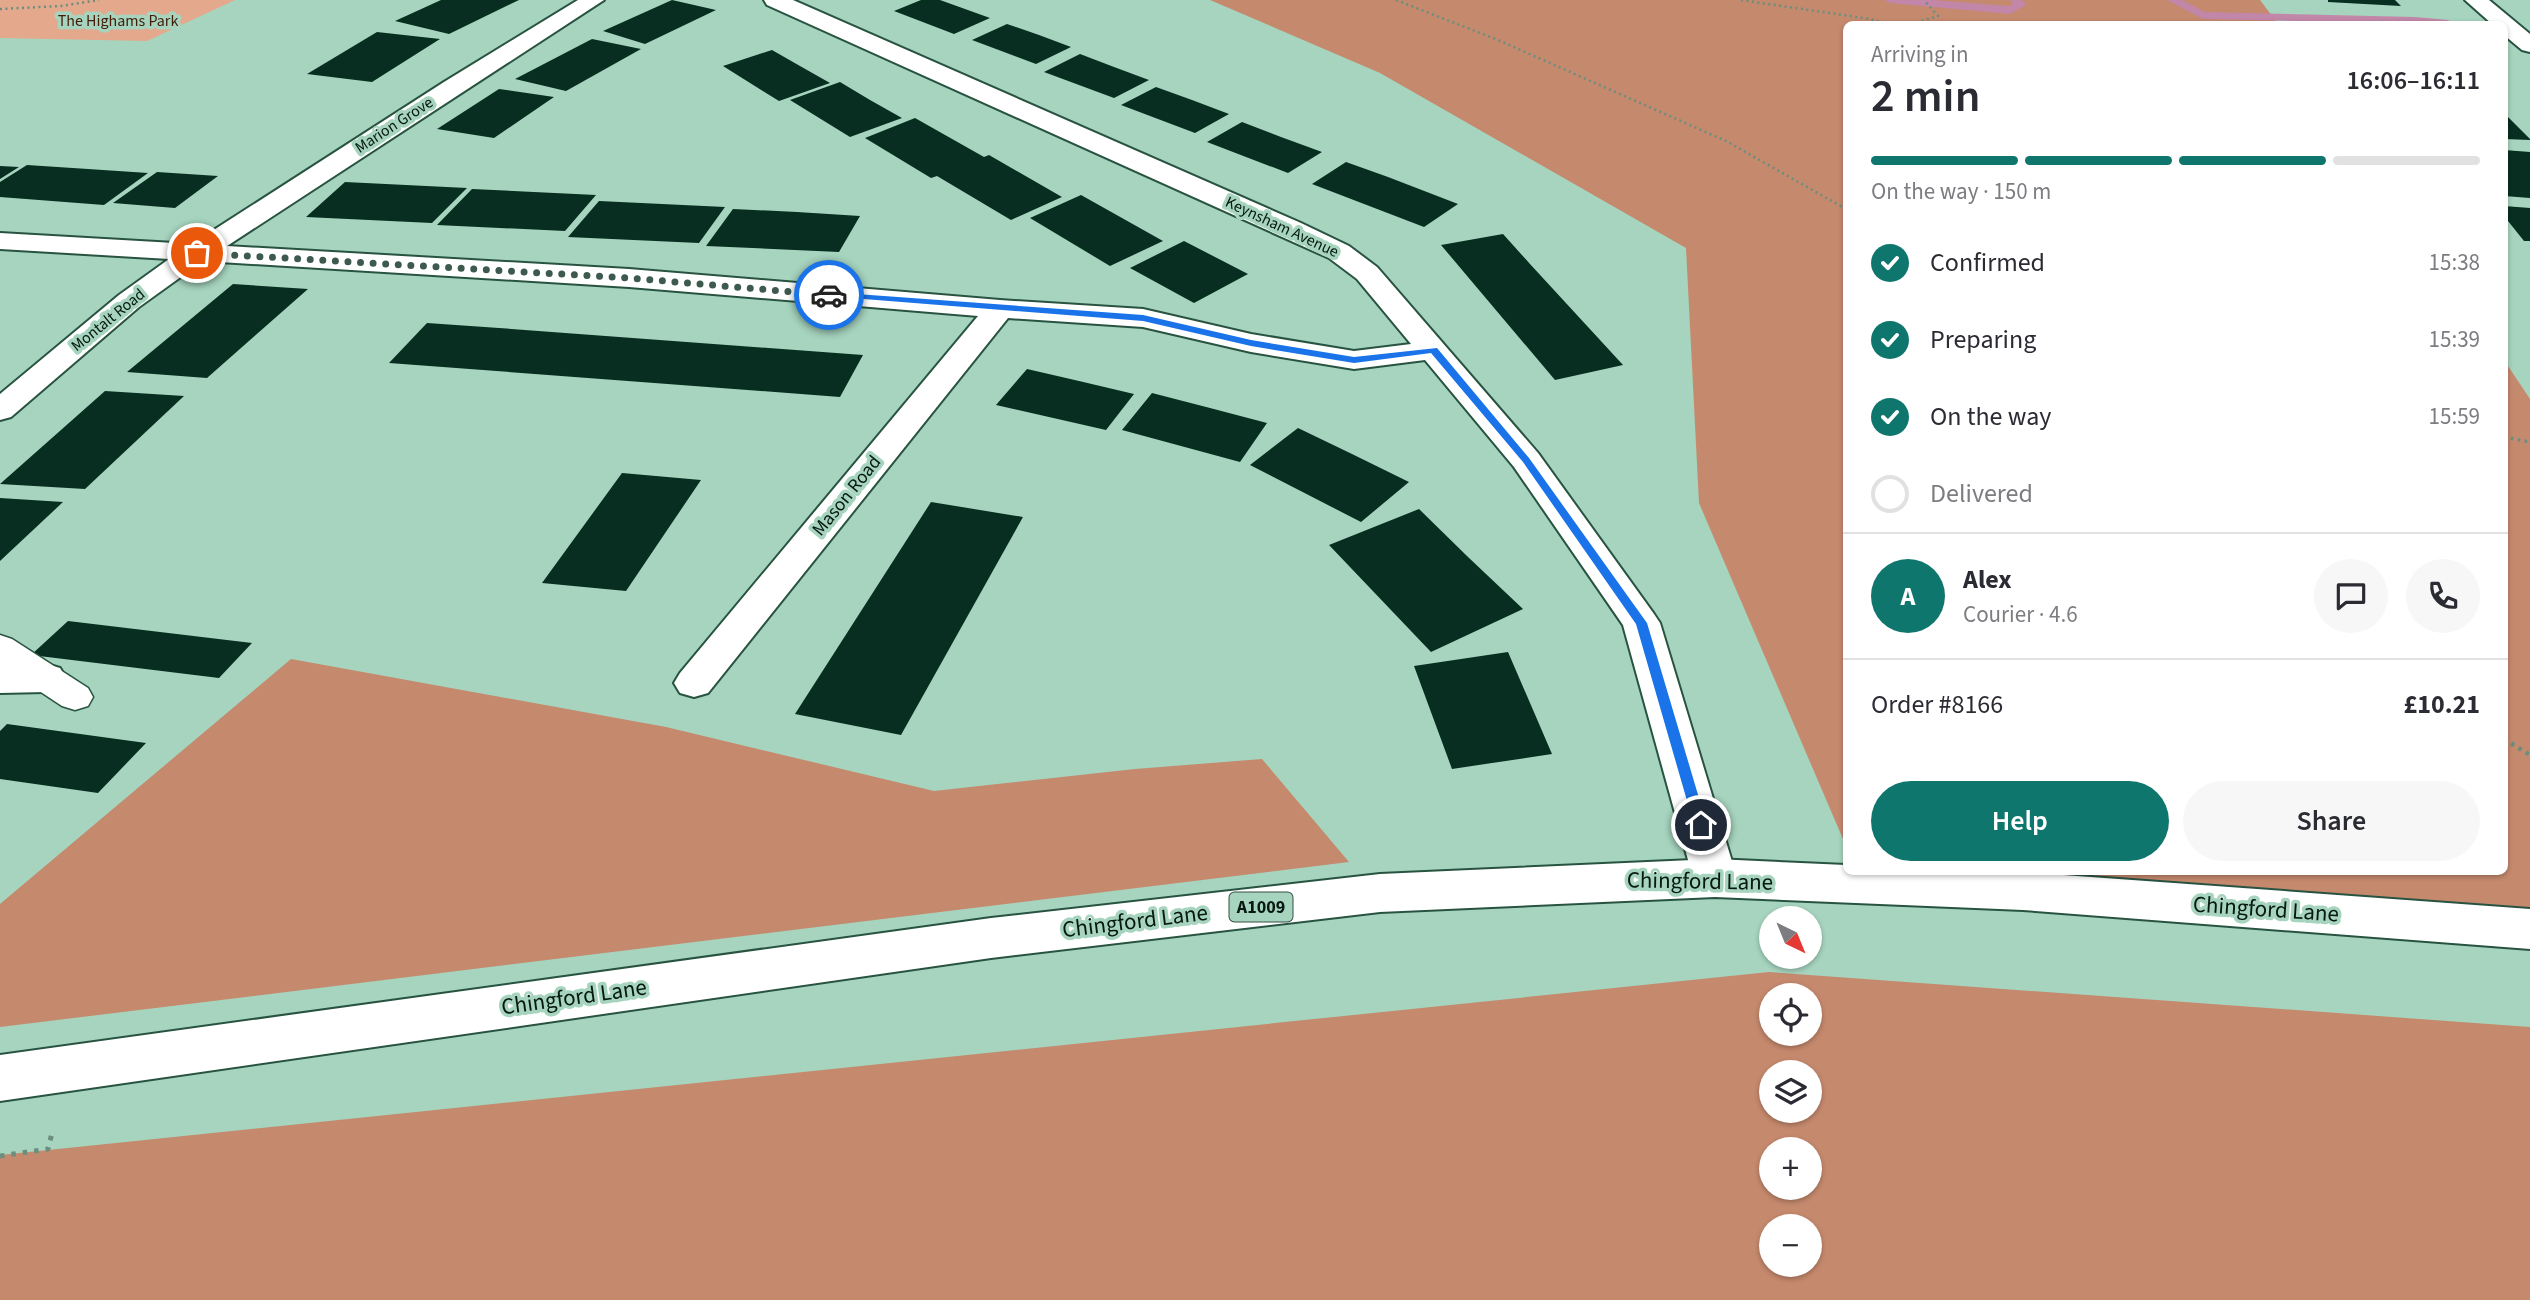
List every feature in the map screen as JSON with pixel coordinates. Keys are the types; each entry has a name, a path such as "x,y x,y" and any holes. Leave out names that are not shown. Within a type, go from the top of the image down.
{"street":[{"name":"Marion Grove","path":"197,253 452,87 593,0"},
{"name":"Keynsham Avenue","path":"775,0 1339,252 1367,274 1526,460 1641,623 1714,878"},
{"path":"2476,0 2501,21"},
{"path":"2508,27 2530,45"},
{"path":"0,241 629,278 1000,309 1143,318 1251,343 1354,360 1434,350"},
{"name":"Montalt Road","path":"0,410 128,301 197,253"},
{"name":"Mason Road","path":"694,683 1000,309"},
{"name":"Chingford Lane","path":"0,1078 1019,934 1380,893 1714,878 2023,891 2530,929"}],"path":[{"path":"0,9 61,6 99,0"},
{"path":"1396,0 1498,40 1726,141 1843,208"},
{"path":"1741,0 1877,21"},
{"path":"1921,21 1938,16 1924,0"},
{"path":"2508,439 2530,442"},
{"path":"2508,741 2530,755"}],"green space":[{"name":"The Highams Park","path":"0,0 235,0 147,41 0,38"}],"shaded area":[{"path":"1210,0 2260,0 2276,21 1843,21 1843,839 1699,503 1686,248 1380,73"},
{"path":"2508,366 2530,399 2530,910 1950,875 2508,875"},
{"path":"291,659 666,727 934,791 1135,769 1262,759 1349,862 0,1027 0,904"},
{"path":"1769,972 2530,1027 2530,1300 0,1300 0,1155"}],"building":[{"path":"441,0 519,0 449,34 395,21"},
{"path":"672,0 716,10 645,44 603,31"},
{"path":"921,0 940,0 990,18 954,34 894,11"},
{"path":"2395,0 2401,6 2328,2"},
{"path":"1007,24 1071,47 1036,64 972,40"},
{"path":"377,32 440,39 372,82 307,74"},
{"path":"592,39 641,49 566,91 515,79"},
{"path":"772,50 830,83 779,101 723,66"},
{"path":"1080,54 1149,80 1114,98 1044,72"},
{"path":"840,82 902,118 850,137 790,100"},
{"path":"1156,87 1229,114 1195,133 1121,105"},
{"path":"499,89 554,97 494,138 437,129"},
{"path":"2508,117 2530,139 2508,139"},
{"path":"915,118 984,157 989,155 1062,197 1011,220 937,176 931,178 865,138"},
{"path":"1242,122 1322,152 1288,173 1207,142"},
{"path":"2508,150 2530,152 2530,198 2508,196"},
{"path":"1346,162 1458,204 1424,227 1312,184"},
{"path":"27,165 148,173 104,205 0,197 0,182"},
{"path":"0,166 19,167 0,179"},
{"path":"157,172 218,176 175,208 113,203"},
{"path":"345,182 467,188 432,223 306,217"},
{"path":"472,189 596,195 565,231 437,225"},
{"path":"1081,195 1163,241 1110,266 1030,218"},
{"path":"599,201 725,207 699,243 568,237"},
{"path":"2508,206 2530,208 2530,241 2524,241 2508,221"},
{"path":"733,209 860,216 839,252 706,246"},
{"path":"1503,234 1623,365 1555,380 1441,245"},
{"path":"1184,241 1248,274 1194,303 1130,268"},
{"path":"233,284 308,289 207,378 127,372"},
{"path":"427,323 863,355 840,397 389,363"},
{"path":"1027,369 1134,394 1106,430 996,405"},
{"path":"105,391 184,396 85,489 0,484"},
{"path":"1152,393 1267,423 1240,462 1122,430"},
{"path":"1298,428 1409,482 1361,522 1250,465"},
{"path":"622,473 701,480 626,591 542,583"},
{"path":"0,498 63,502 0,561"},
{"path":"931,502 1023,517 901,735 795,714"},
{"path":"1419,509 1523,609 1431,652 1329,545"},
{"path":"68,621 252,643 219,678 31,655"},
{"path":"1508,652 1552,754 1452,769 1414,666"},
{"path":"7,724 146,743 98,793 0,779 0,731"}],"waterway":[{"path":"1890,0 2010,10 2020,5 2016,0"},
{"path":"2173,0 2203,15 2415,21"}],"way so far":[{"path":"197,253 629,278 829,295"}],"route":[{"path":"829,295 1143,318 1251,343 1354,360 1434,350 1526,460 1641,623 1701,825"}]}
